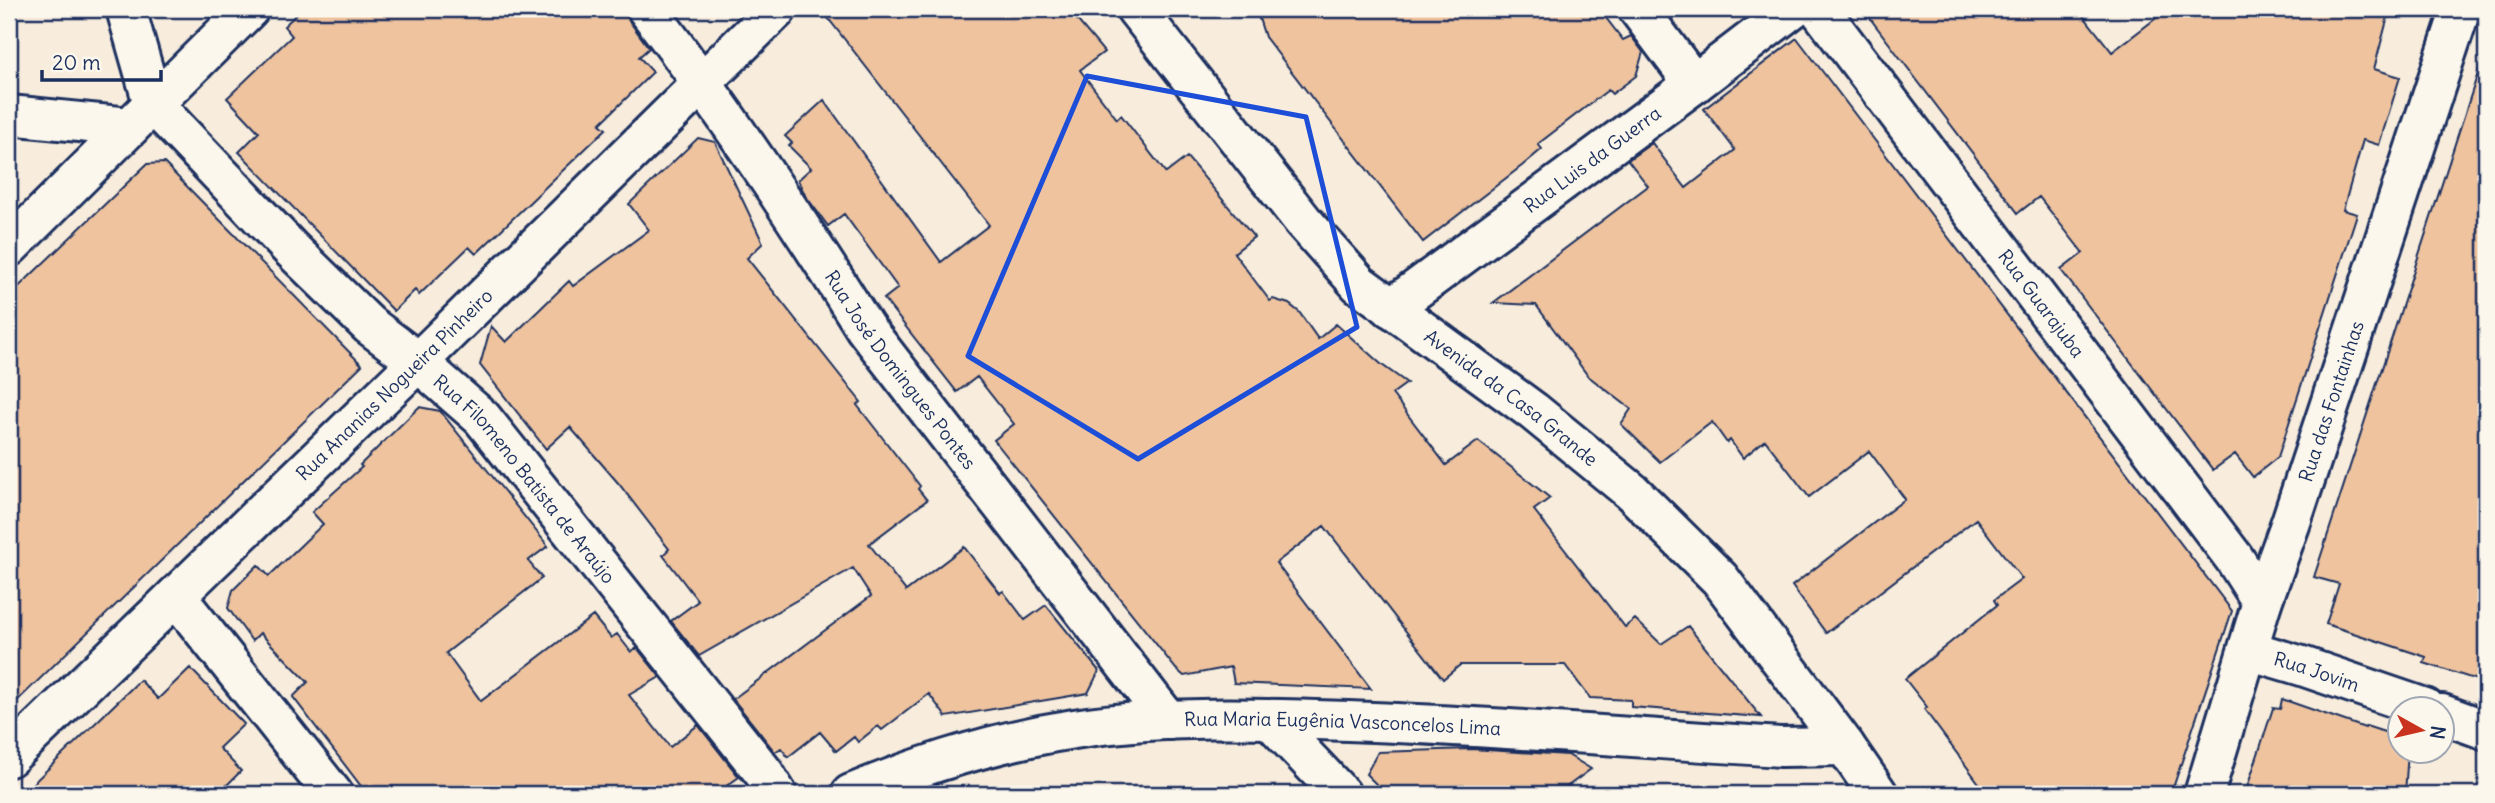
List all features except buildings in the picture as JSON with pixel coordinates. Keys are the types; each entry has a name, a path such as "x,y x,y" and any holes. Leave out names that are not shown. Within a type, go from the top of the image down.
{"street":[{"path":"126,9 141,116"},
{"path":"9,247 249,9"},
{"name":"Rua José Domingues Pontes","path":"647,9 702,82 864,328 1168,720"},
{"name":"Rua Ananias Nogueira Pinheiro","path":"9,757 418,362 777,9"},
{"name":"Avenida da Casa Grande","path":"1136,9 1303,221 1359,284 1533,411 1632,492 1720,579 1878,794"},
{"path":"1638,9 1694,84"},
{"name":"Rua Luis da Guerra","path":"1391,308 1792,9"},
{"name":"Rua Guarajuba","path":"1819,9 2217,536 2262,602"},
{"name":"Rua das Fontainhas","path":"2204,794 2262,602 2461,9"},
{"path":"9,115 141,116"},
{"name":"Rua Filomeno Batista de Araújo","path":"141,116 290,248 359,316 418,362 482,418 764,773 777,794"},
{"path":"176,596 333,794"},
{"name":"Rua Jovim","path":"2248,650 2386,695"},
{"path":"1270,719 1341,794"},
{"name":"Rua Maria Eugênia Vasconcelos Lima","path":"851,794 909,770 995,744 1075,729 1168,720 1270,719 1395,723 1781,747 1845,746"},
{"path":"2456,720 2486,730"}],"highlighted area":[{"path":"1087,76 1306,117 1357,327 1138,459 968,356"}]}
